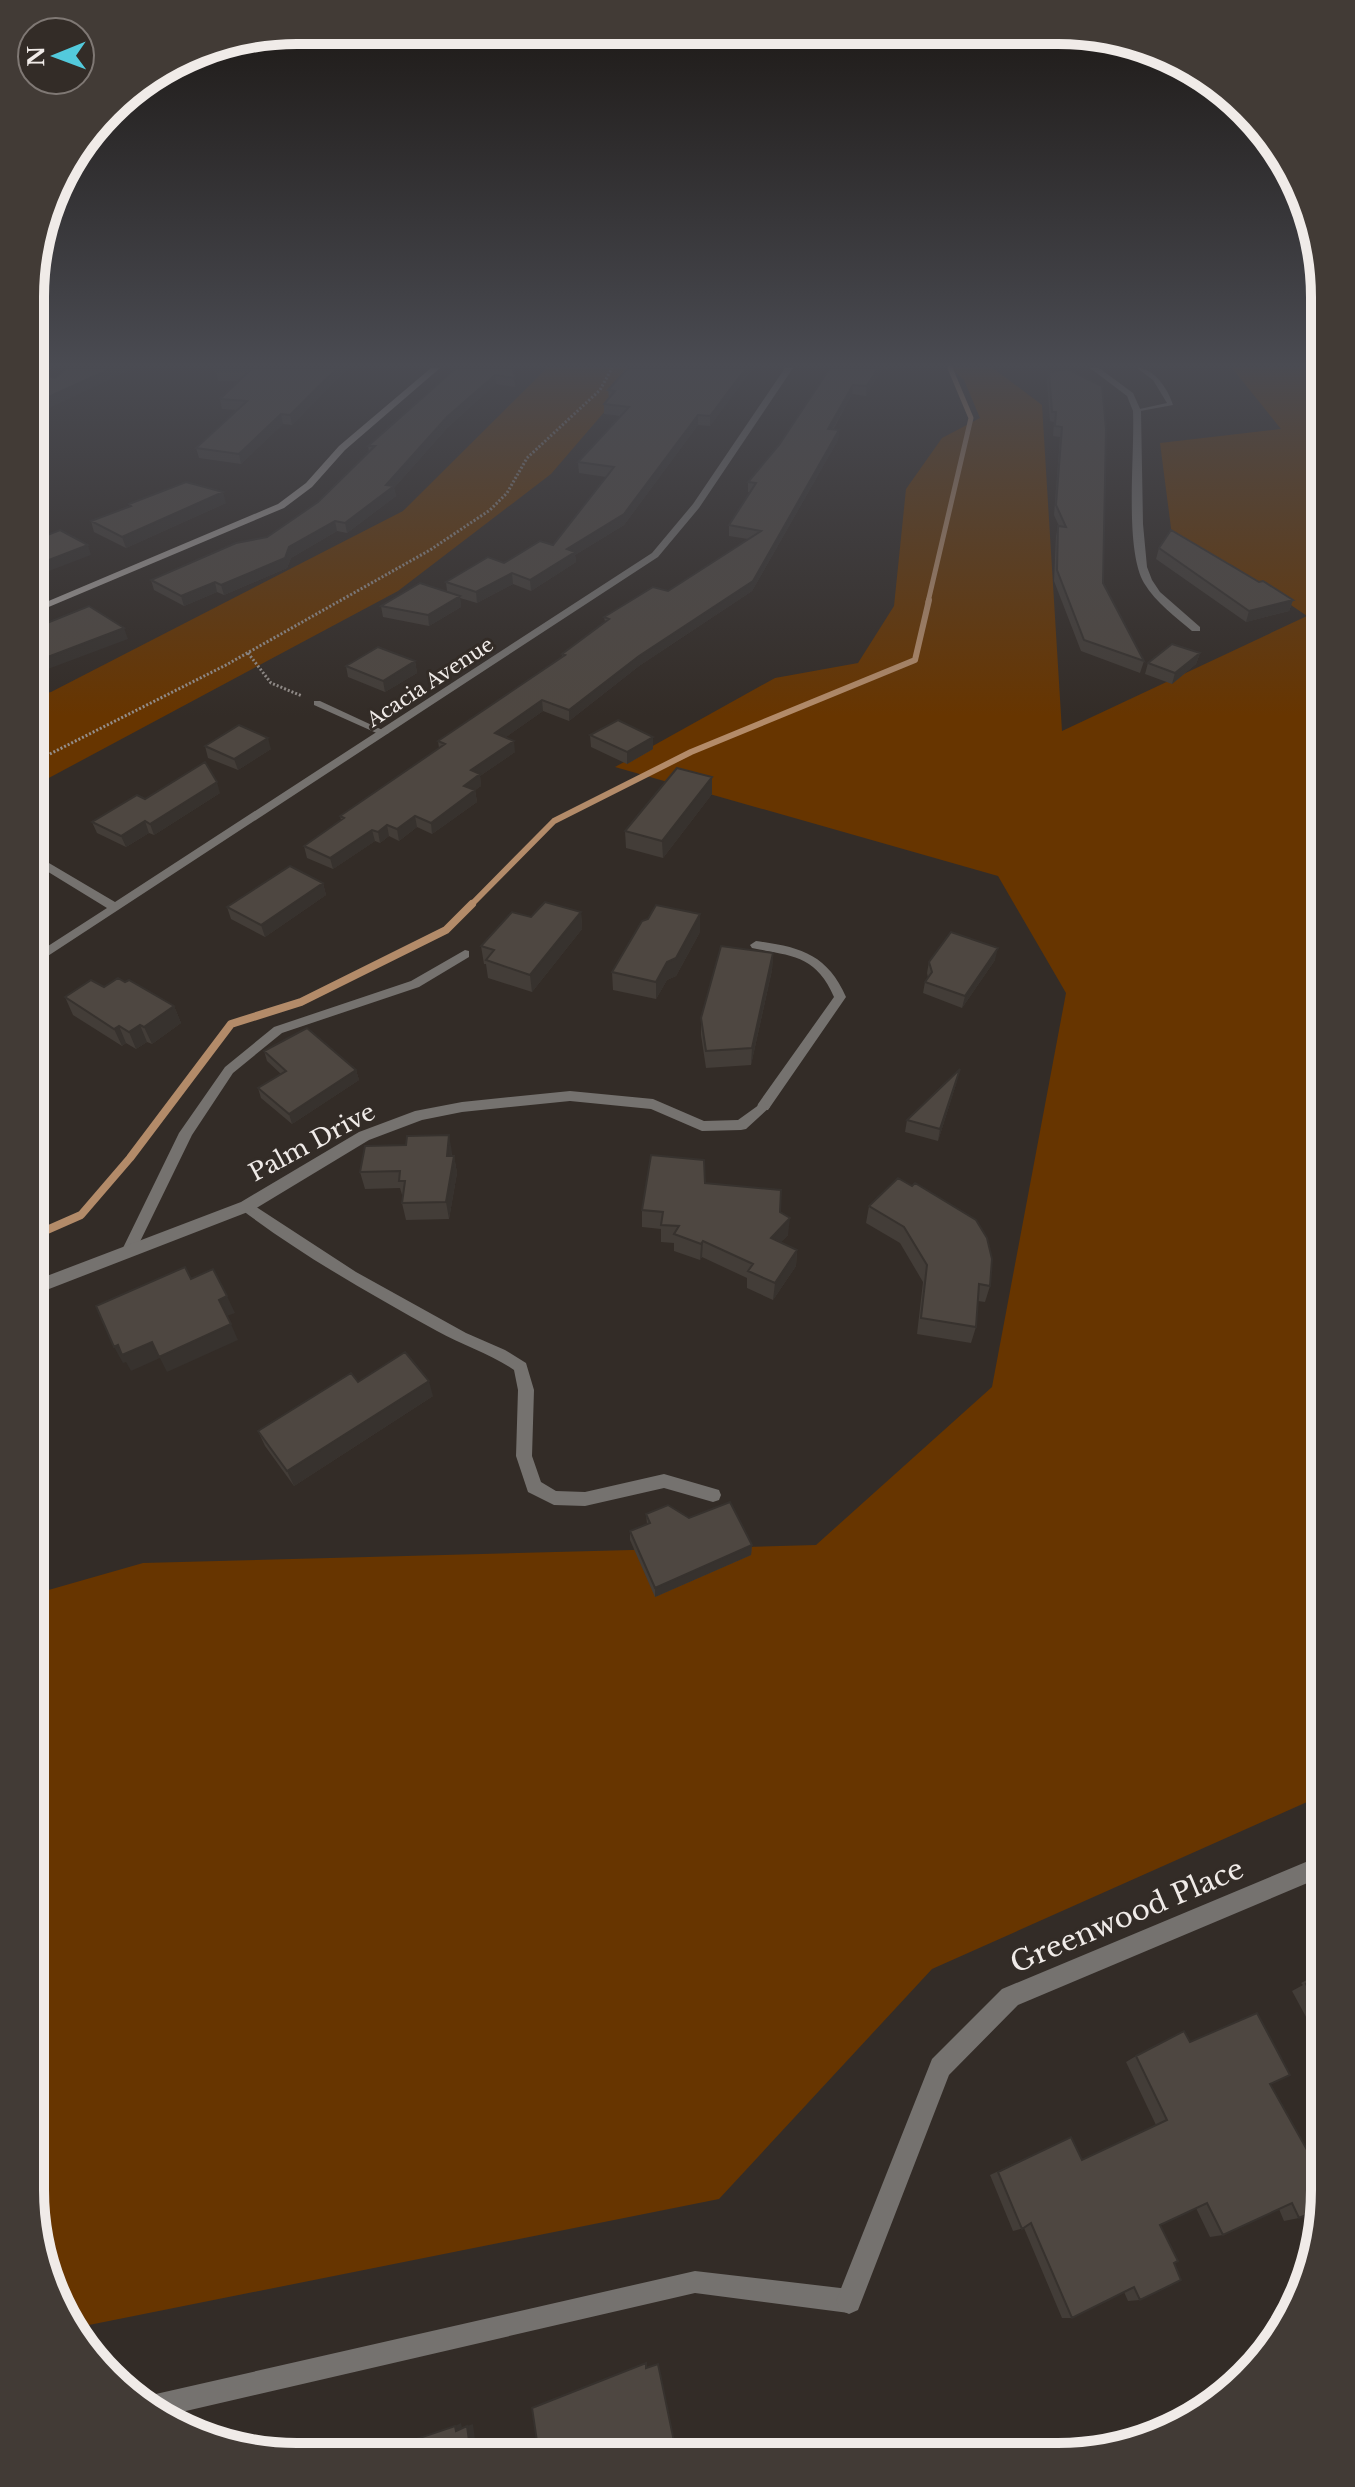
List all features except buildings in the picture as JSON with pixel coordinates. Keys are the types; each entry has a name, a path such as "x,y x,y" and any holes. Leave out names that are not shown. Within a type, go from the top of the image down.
{"street":[{"path":"44,606 281,506 310,484"},
{"name":"Acacia Avenue","path":"44,955 655,555 711,484"},
{"path":"1140,484 1145,578 1158,596 1196,629"},
{"path":"44,864 116,908"},
{"name":"Palm Drive","path":"44,1284 247,1206 364,1136 420,1115 462,1107 570,1096 653,1104 702,1126 741,1125 763,1107"},
{"name":"Greenwood Place","path":"849,2301 940,2067 1010,1997 1310,1871"}],"lane":[{"path":"317,703 384,733"},
{"path":"756,945 788,948 816,961 834,978 840,997 763,1107"},
{"path":"128,1252 186,1133 229,1070 278,1030 415,984 465,954"},
{"path":"247,1206 281,1232 462,1337 521,1367 526,1390 524,1456 534,1487 554,1498 585,1499 664,1481 713,1495"},
{"path":"164,2404 695,2282 849,2301"}],"path":[{"path":"44,757 248,653 430,550 490,510 512,484"},
{"path":"248,653 271,683 317,703"}],"shaded area":[{"path":"430,484 538,484 398,591 44,781 44,693 403,511"},
{"path":"909,484 1047,484 1062,731 1307,616 1232,565 1174,551 1165,484 1311,484 1310,1801 932,1969 719,2199 85,2326 57,2271 46,2223 44,2190 44,1591 143,1563 816,1545 992,1387 1066,993 998,876 615,767 775,678 858,663 894,606 906,489"}],"waterway":[{"path":"928,602 956,484"},
{"path":"470,906 554,821 691,752 915,660 929,600"},
{"path":"44,1231 81,1215 130,1158 231,1024 301,1002 446,930 470,906"}]}
